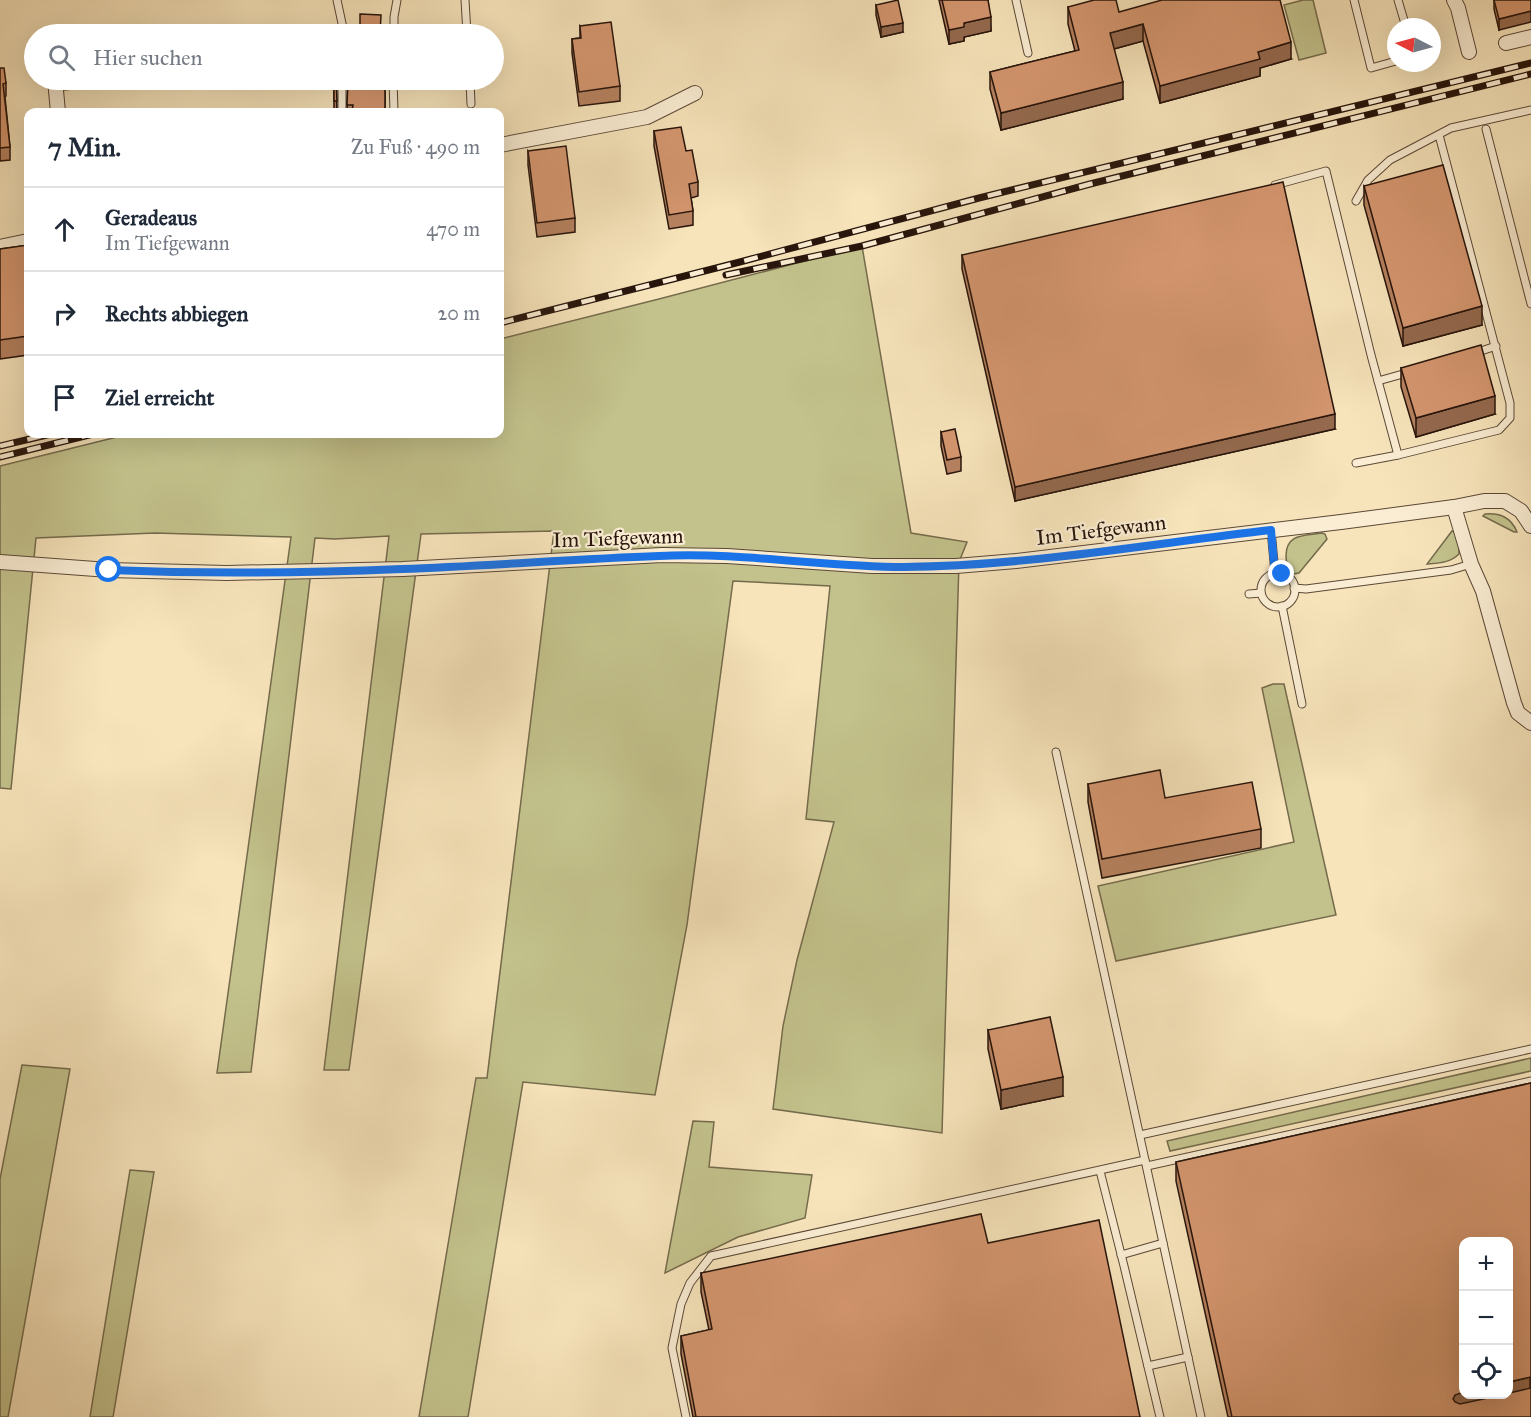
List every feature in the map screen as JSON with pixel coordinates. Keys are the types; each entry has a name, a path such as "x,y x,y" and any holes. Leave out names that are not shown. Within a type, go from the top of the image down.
{"street":[{"path":"1454,0 1469,52"},
{"path":"1506,43 1531,37"},
{"path":"56,90 58,108"},
{"path":"504,144 647,117 695,93"},
{"path":"0,247 24,241"},
{"name":"Im Tiefgewann","path":"0,562 109,570 215,573 403,569 662,555 727,556 872,567 957,566 1271,530 1454,507 1484,501 1505,501 1521,511 1531,526"},
{"path":"1454,507 1483,591 1514,703 1518,714 1531,723"}],"lane":[{"path":"337,0 341,24"},
{"path":"394,24 398,0"},
{"path":"465,0 466,24"},
{"path":"1016,0 1028,53"},
{"path":"1354,0 1371,68 1387,64"},
{"path":"1398,0 1403,18"},
{"path":"342,90 342,108"},
{"path":"393,90 394,108"},
{"path":"470,90 471,104"},
{"path":"1356,201 1368,180 1390,160 1451,128 1531,110"},
{"path":"1486,129 1531,304"},
{"path":"1356,463 1499,430 1510,418 1510,403 1496,346 1439,135"},
{"path":"1270,186 1326,171 1398,455"},
{"path":"1464,356 1496,346"},
{"path":"1378,381 1421,369"},
{"path":"1271,530 1275,573"},
{"path":"1294,588 1306,589 1451,570 1472,564"},
{"path":"1275,573 1288,577 1294,588 1294,596 1289,603 1282,606 1275,607 1269,604 1261,593 1264,580 1275,573"},
{"path":"1249,594 1261,593"},
{"path":"1282,606 1302,704"},
{"path":"1056,752 1202,1417"},
{"path":"1140,1135 1531,1049"},
{"path":"686,1417 672,1348 685,1294 690,1283 711,1256 1100,1171 1531,1081"},
{"path":"1100,1171 1160,1417"},
{"path":"1121,1256 1163,1243"},
{"path":"1148,1366 1188,1357"}],"shaded area":[{"path":"1313,0 1326,53 1299,60 1284,5"},
{"path":"862,246 911,533 967,542 959,562 942,1133 773,1109 783,1026 797,960 834,822 806,819 830,586 733,581 687,925 655,1095 523,1082 468,1417 419,1417 476,1078 487,1078 554,531 421,534 349,1070 324,1070 389,536 315,538 251,1072 217,1073 291,537 155,533 36,538 11,789 0,788 0,466 113,438 504,438 504,338"},
{"path":"1495,514 1508,519 1517,532 1483,516"},
{"path":"1452,531 1455,532 1459,545 1459,554 1448,561 1427,564"},
{"path":"1322,533 1327,539 1299,573 1293,574 1286,561 1289,543 1298,537"},
{"path":"1273,684 1284,684 1336,915 1116,961 1098,886 1294,842 1262,688"},
{"path":"1531,1058 1531,1071 1170,1151 1167,1141"},
{"path":"22,1065 70,1069 8,1417 0,1417 0,1179"},
{"path":"693,1121 714,1122 709,1167 812,1175 805,1218 738,1237 665,1273"},
{"path":"130,1170 154,1172 113,1417 90,1417"}],"building":[{"path":"898,0 903,23 881,27 876,5"},
{"path":"942,0 988,0 991,17 964,23 964,27 949,30"},
{"path":"1094,0 1116,0 1119,12 1162,0 1280,0 1291,42 1258,52 1260,59 1160,86 1143,24 1110,33 1123,82 1001,113 990,72 1079,50 1068,7"},
{"path":"1494,0 1531,0 1531,11 1499,19"},
{"path":"360,14 381,15 381,24 360,24"},
{"path":"611,22 620,86 579,92 572,39 581,38 580,26"},
{"path":"0,68 4,68 6,83 3,84 10,147 0,148"},
{"path":"334,90 336,90 337,101 334,101"},
{"path":"348,90 385,90 385,108 352,108 353,105 347,105"},
{"path":"681,127 686,151 692,150 698,182 689,184 693,211 669,215 654,131"},
{"path":"566,146 575,218 537,223 528,151"},
{"path":"1443,165 1482,306 1403,328 1364,186"},
{"path":"1283,182 1335,414 1015,487 962,255"},
{"path":"24,246 24,337 0,340 0,249"},
{"path":"1481,345 1495,396 1416,418 1401,368"},
{"path":"955,429 961,457 947,460 941,432"},
{"path":"1160,770 1165,798 1252,782 1261,829 1102,859 1088,784"},
{"path":"1050,1017 1063,1077 1001,1090 988,1030"},
{"path":"1531,1083 1531,1377 1513,1381 1513,1237 1459,1237 1459,1394 1453,1399 1460,1404 1483,1399 1513,1399 1513,1392 1531,1388 1531,1417 1232,1417 1176,1162"},
{"path":"981,1214 988,1243 1099,1220 1140,1417 696,1417 681,1336 712,1329 701,1273"}],"railway":[{"path":"504,322 979,198 1531,63"},
{"path":"726,275 862,246 1090,184 1531,74"},
{"path":"0,446 34,438"},
{"path":"0,457 77,438"}],"route":[{"path":"109,570 168,573 314,572 662,555 727,556 872,567 957,566 1271,530 1275,573 1282,574"}]}
